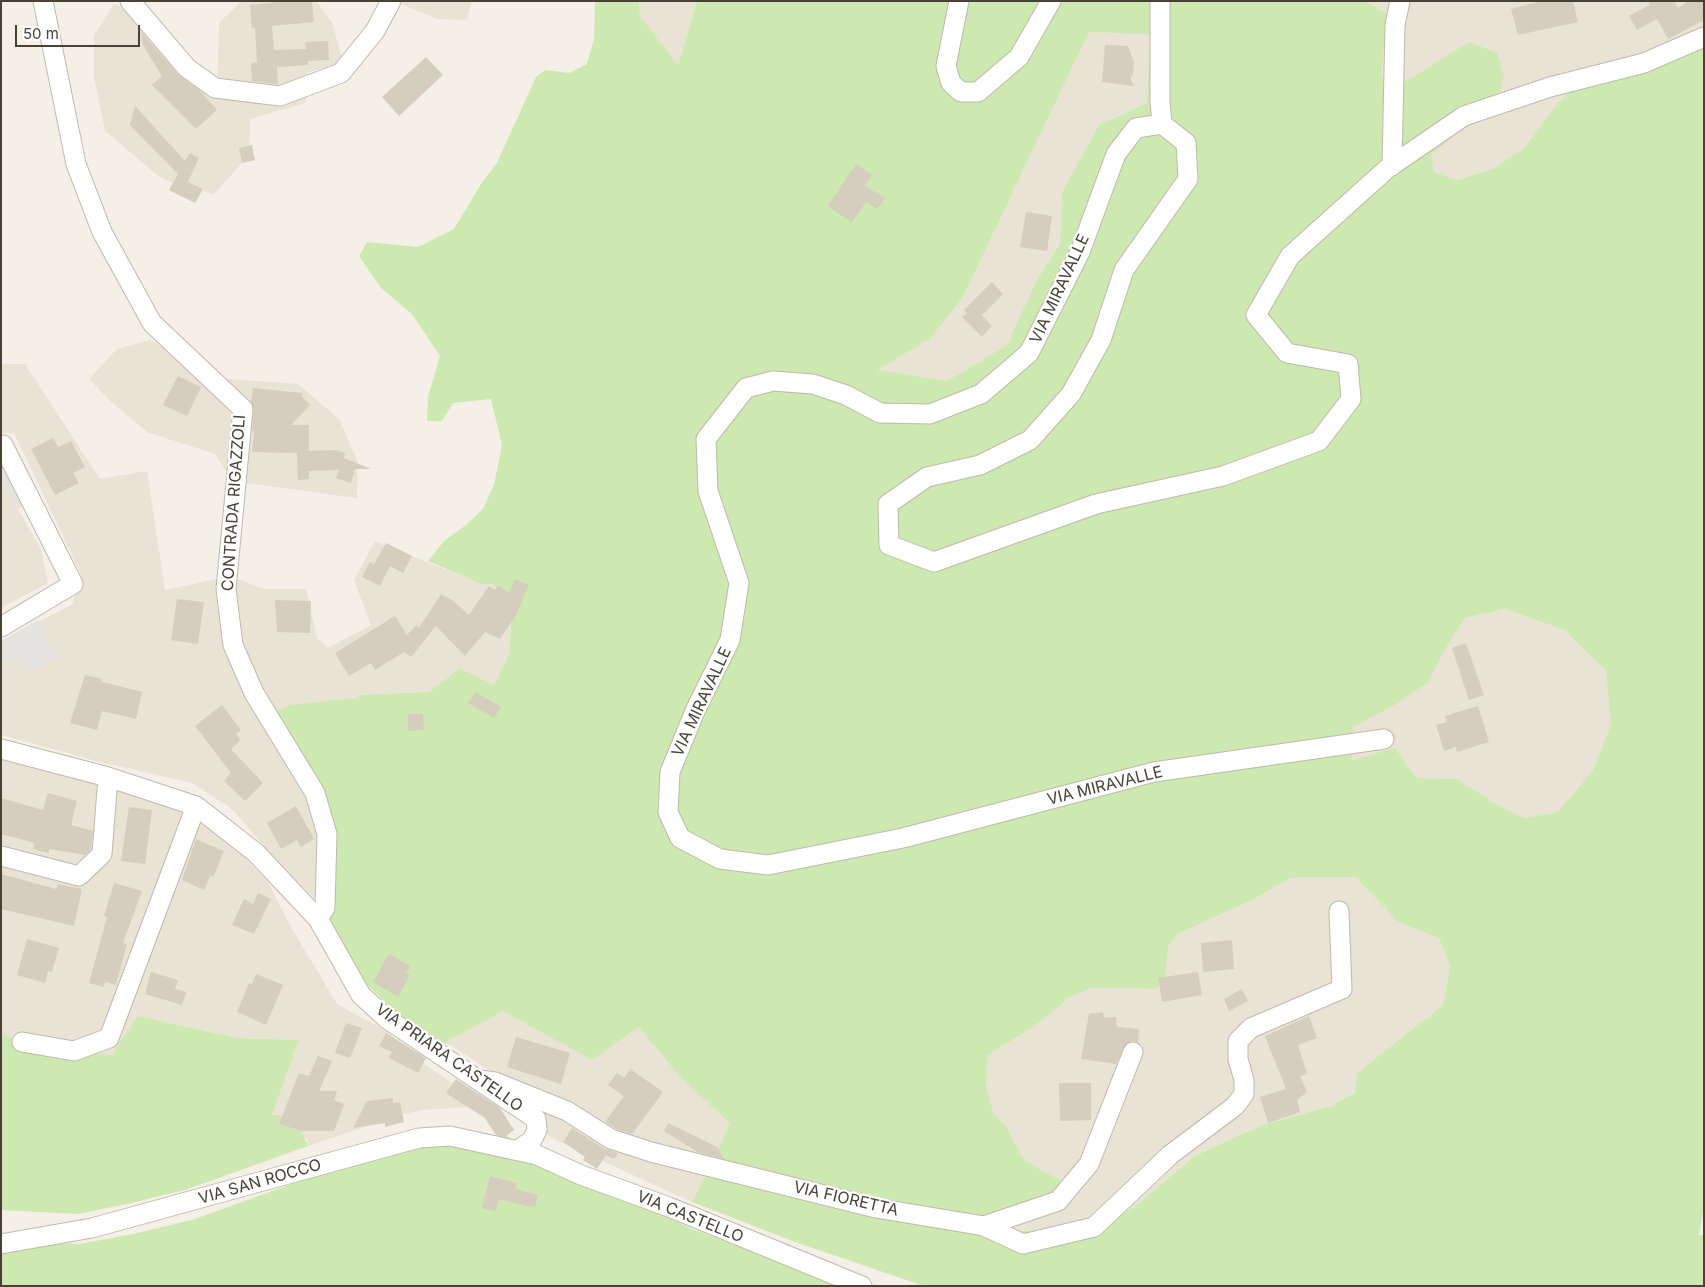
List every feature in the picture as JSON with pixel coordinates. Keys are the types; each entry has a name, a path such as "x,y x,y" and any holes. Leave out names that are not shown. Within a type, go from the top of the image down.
{"street":[{"name":"CONTRADA RIGAZZOLI","path":"43,1 76,164 102,232 152,323 243,409 226,589 234,645 254,693 315,793 327,834 325,908 318,919"},
{"path":"130,1 187,68 215,88 280,96 341,74 375,31 391,1"},
{"path":"959,1 946,66 951,83 961,92 978,92 1019,57 1051,1"},
{"path":"1160,1 1160,102 1162,124 1186,143 1188,180 1124,270 1101,340 1071,394 1030,440 980,464 927,477 888,504 889,545 934,562 1096,504 1223,476 1320,441 1351,399 1348,364 1287,353 1256,315 1290,256 1392,166 1464,116 1550,87 1644,63 1704,37"},
{"path":"1392,166 1395,25 1400,1"},
{"name":"VIA MIRAVALLE","path":"1162,124 1136,128 1116,154 1080,252 1029,353 981,394 930,414 880,413 846,395 813,384 774,381 746,388 706,439 708,491 739,583 730,640 695,711 670,772 668,812 680,838 720,859 768,865 903,838 1154,772 1384,739"},
{"path":"1,445 3,445 74,584 1,627"},
{"name":"VIA PRIARA CASTELLO","path":"1,748 108,777 196,806 256,853 318,919 361,995 386,1018 536,1119 537,1130 532,1140 518,1150"},
{"path":"1,856 79,876 102,854 108,777"},
{"path":"22,1042 74,1051 109,1038 196,806"},
{"path":"984,1226 1023,1244 1094,1227 1170,1155 1235,1106 1244,1094 1244,1080 1238,1059 1238,1041 1251,1028 1342,989 1339,911"},
{"name":"VIA FIORETTA","path":"480,1080 496,1082 567,1111 611,1139 651,1152 876,1208 984,1226 1058,1201 1089,1164 1133,1052"},
{"name":"VIA SAN ROCCO","path":"1,1244 92,1228 419,1138 450,1136 518,1150"},
{"name":"VIA CASTELLO","path":"518,1150 669,1207 862,1286"}],"shaded area":[{"path":"242,1 317,2 332,22 343,62 307,73 306,103 250,119 249,155 214,194 174,184 157,175 105,131 94,77 94,35 114,4 148,17 217,94 219,23"},
{"path":"394,1 472,1 467,20 437,19"},
{"path":"639,1 697,1 678,65 640,16"},
{"path":"1365,1 1704,1 1704,48 1584,76 1558,103 1524,148 1495,168 1458,180 1434,172 1430,155 1463,126 1469,42 1406,81 1381,78 1387,13"},
{"path":"1089,32 1150,33 1147,103 1099,125 1062,192 1060,242 1035,283 1007,345 947,381 876,370 930,339 963,297"},
{"path":"150,340 228,379 298,384 339,419 358,462 357,498 232,481 215,454 147,432 108,399 89,379 117,349"},
{"path":"1,364 25,364 100,479 147,471 165,590 230,576 264,589 306,589 317,638 328,648 371,625 354,580 375,541 481,584 493,584 512,608 509,654 494,685 460,668 429,692 358,695 304,789 315,819 320,880 315,899 275,859 231,808 192,783 96,761 1,735 1,641 73,604 80,572 14,433 1,433"},
{"path":"5,460 28,502 18,509 1,480 1,462"},
{"path":"1,480 41,549 48,583 1,608"},
{"path":"1505,609 1564,630 1606,671 1611,724 1593,770 1559,812 1525,818 1496,804 1457,779 1417,778 1395,748 1352,760 1353,727 1390,708 1448,644 1465,618"},
{"path":"38,620 56,659 30,672 20,657 1,664 1,641"},
{"path":"1,758 150,797 209,820 268,882 292,929 337,1004 388,1032 411,1055 486,1106 422,1110 404,1114 308,1146 307,1139 272,1115 299,1040 237,1038 138,1016 111,1055 28,1046 1,1033"},
{"path":"1300,877 1355,877 1398,922 1439,938 1450,966 1443,1005 1357,1073 1355,1091 1331,1106 1259,1126 1195,1156 1133,1208 1091,1232 999,1230 1065,1184 1037,1168 1022,1156 1005,1125 994,1115 986,1086 988,1055 1030,1029 1072,996 1092,988 1157,989 1165,979 1168,947 1178,934 1254,899 1289,879"},
{"path":"503,1010 592,1060 639,1027 678,1075 730,1124 692,1202 552,1138 527,1120 493,1073 446,1042"}],"green space":[{"path":"595,1 639,1 640,16 678,65 697,1 1365,1 1387,13 1381,78 1406,81 1469,42 1497,53 1504,75 1499,96 1431,155 1434,172 1458,180 1495,168 1524,148 1558,103 1584,76 1610,61 1694,51 1704,48 1704,1205 1699,1235 1704,1235 1704,1286 924,1286 795,1242 692,1202 730,1124 678,1075 639,1027 592,1060 503,1011 446,1042 451,1045 421,1036 361,979 315,899 320,880 315,819 308,794 268,715 289,705 357,698 357,695 429,692 460,668 494,685 509,654 512,608 493,584 481,584 428,561 444,541 466,525 483,509 494,485 502,445 491,399 453,403 442,421 427,421 428,397 440,356 412,314 381,288 359,256 367,242 418,247 454,229 481,184 497,163 536,77 545,70 569,73 587,64 594,39","holes":["1089,32 1150,34 1147,103 1099,125 1062,192 1060,243 1035,283 1007,345 947,381 877,370 930,339 963,297","1505,609 1564,630 1606,671 1611,724 1593,770 1558,812 1525,818 1496,804 1457,779 1417,778 1395,748 1352,760 1353,727 1390,708 1427,683 1448,644 1465,618","1300,877 1355,877 1398,922 1439,938 1450,966 1443,1005 1357,1073 1355,1092 1331,1106 1259,1126 1195,1156 1133,1208 1091,1232 1001,1230 1064,1205 1065,1183 1037,1168 1022,1156 1005,1125 994,1115 986,1086 988,1055 1030,1029 1072,996 1092,988 1157,989 1165,979 1168,947 1178,934 1254,899 1289,879"]},
{"path":"138,1016 237,1038 299,1040 272,1115 278,1115 300,1129 308,1146 185,1190 127,1204 78,1214 1,1210 1,1033 28,1046 111,1055"},
{"path":"505,1135 539,1159 692,1229 844,1286 1,1286 1,1240 79,1244 133,1234 195,1219 313,1176 441,1138"}],"building":[{"path":"286,1 312,1 314,22 272,26 274,50 306,49 305,42 328,41 329,60 308,61 308,65 277,67 278,84 252,81 251,63 257,62 255,28 252,28 250,5"},
{"path":"1541,1 1573,1 1578,22 1518,35 1511,9"},
{"path":"1648,1 1674,1 1678,8 1689,1 1704,1 1704,20 1668,39 1657,19 1637,30 1629,16 1650,5"},
{"path":"140,31 179,75 200,91 217,110 196,129 152,85 162,76 143,45"},
{"path":"1105,45 1128,46 1134,62 1133,74 1130,78 1134,86 1102,82"},
{"path":"426,57 443,75 399,116 382,97"},
{"path":"135,106 185,161 190,153 199,158 188,182 203,189 195,203 169,190 178,174 130,125"},
{"path":"252,145 255,160 242,163 239,148"},
{"path":"856,164 872,175 865,186 885,198 877,209 866,202 850,225 850,221 828,206"},
{"path":"1026,212 1052,216 1047,251 1020,247"},
{"path":"992,282 1003,294 982,315 992,326 982,337 962,317 967,313 964,310"},
{"path":"178,376 201,387 187,416 163,405"},
{"path":"253,388 302,393 302,397 310,405 291,425 309,425 309,451 335,450 345,453 344,458 371,469 355,469 351,483 336,478 339,470 309,471 309,479 298,480 297,453 252,452 254,410 251,401"},
{"path":"53,438 58,447 71,441 85,467 73,473 79,483 55,495 31,449"},
{"path":"386,543 412,556 403,573 390,566 380,586 362,577 370,562 374,564"},
{"path":"515,579 529,585 516,615 500,639 485,632 465,656 436,626 411,657 404,652 375,670 371,663 349,676 335,653 395,616 407,635 416,625 419,628 441,594 452,600 469,615 489,586 495,590 498,585 509,593"},
{"path":"177,599 204,602 198,644 171,640"},
{"path":"275,600 311,601 310,633 277,632"},
{"path":"1466,643 1484,695 1469,700 1452,648"},
{"path":"85,675 102,679 102,682 142,692 136,719 102,711 97,730 70,723"},
{"path":"476,692 501,707 494,718 468,703"},
{"path":"222,705 241,730 236,734 240,740 231,749 263,783 245,801 224,781 231,773 195,726"},
{"path":"1478,706 1489,742 1457,752 1456,747 1444,751 1436,725 1447,722 1445,716"},
{"path":"408,714 423,714 424,730 408,731"},
{"path":"48,793 77,801 71,825 93,831 91,849 85,855 49,849 49,853 33,849 35,843 1,834 1,798 43,810"},
{"path":"296,806 314,839 301,847 297,840 281,849 267,823"},
{"path":"129,807 152,810 145,864 121,861"},
{"path":"196,839 224,851 213,877 210,876 204,890 182,880"},
{"path":"1,874 56,889 58,884 82,889 74,926 1,909"},
{"path":"114,883 142,891 123,943 127,944 116,985 105,982 104,987 89,983 107,917 104,916"},
{"path":"258,893 271,899 254,934 232,925 244,899 253,904"},
{"path":"27,939 59,948 52,972 48,971 45,983 17,975"},
{"path":"1232,940 1234,969 1203,972 1201,943"},
{"path":"389,954 410,966 406,973 410,975 398,997 373,982"},
{"path":"151,972 178,980 175,989 186,992 182,1005 145,994"},
{"path":"1198,972 1202,995 1162,1002 1158,978"},
{"path":"256,974 283,985 266,1025 237,1012 249,983 252,984"},
{"path":"1242,989 1248,1001 1229,1011 1224,999"},
{"path":"1103,1012 1104,1018 1116,1017 1117,1027 1139,1029 1138,1042 1132,1041 1126,1044 1116,1064 1081,1059 1089,1014"},
{"path":"1309,1016 1317,1038 1298,1045 1307,1074 1300,1076 1307,1092 1297,1100 1300,1112 1268,1123 1260,1097 1286,1089 1265,1036"},
{"path":"346,1023 362,1028 350,1058 335,1053"},
{"path":"386,1033 426,1058 418,1073 389,1058 392,1052 379,1046"},
{"path":"516,1037 570,1053 561,1084 507,1067"},
{"path":"318,1056 332,1061 319,1091 337,1091 334,1100 344,1104 334,1131 303,1131 279,1124 299,1073 309,1076"},
{"path":"630,1069 663,1092 632,1134 616,1129 605,1122 624,1096 608,1085 617,1073 624,1078"},
{"path":"456,1079 500,1108 514,1130 505,1137 496,1135 485,1118 446,1093"},
{"path":"1059,1083 1091,1083 1091,1120 1060,1121"},
{"path":"393,1098 393,1103 400,1102 404,1122 385,1127 385,1123 353,1128 367,1101"},
{"path":"668,1123 717,1147 724,1159 698,1152 664,1131"},
{"path":"572,1128 605,1149 618,1153 614,1159 606,1155 597,1169 583,1160 585,1157 563,1142"},
{"path":"490,1176 516,1183 515,1189 538,1195 535,1208 499,1199 496,1211 482,1208"}]}
